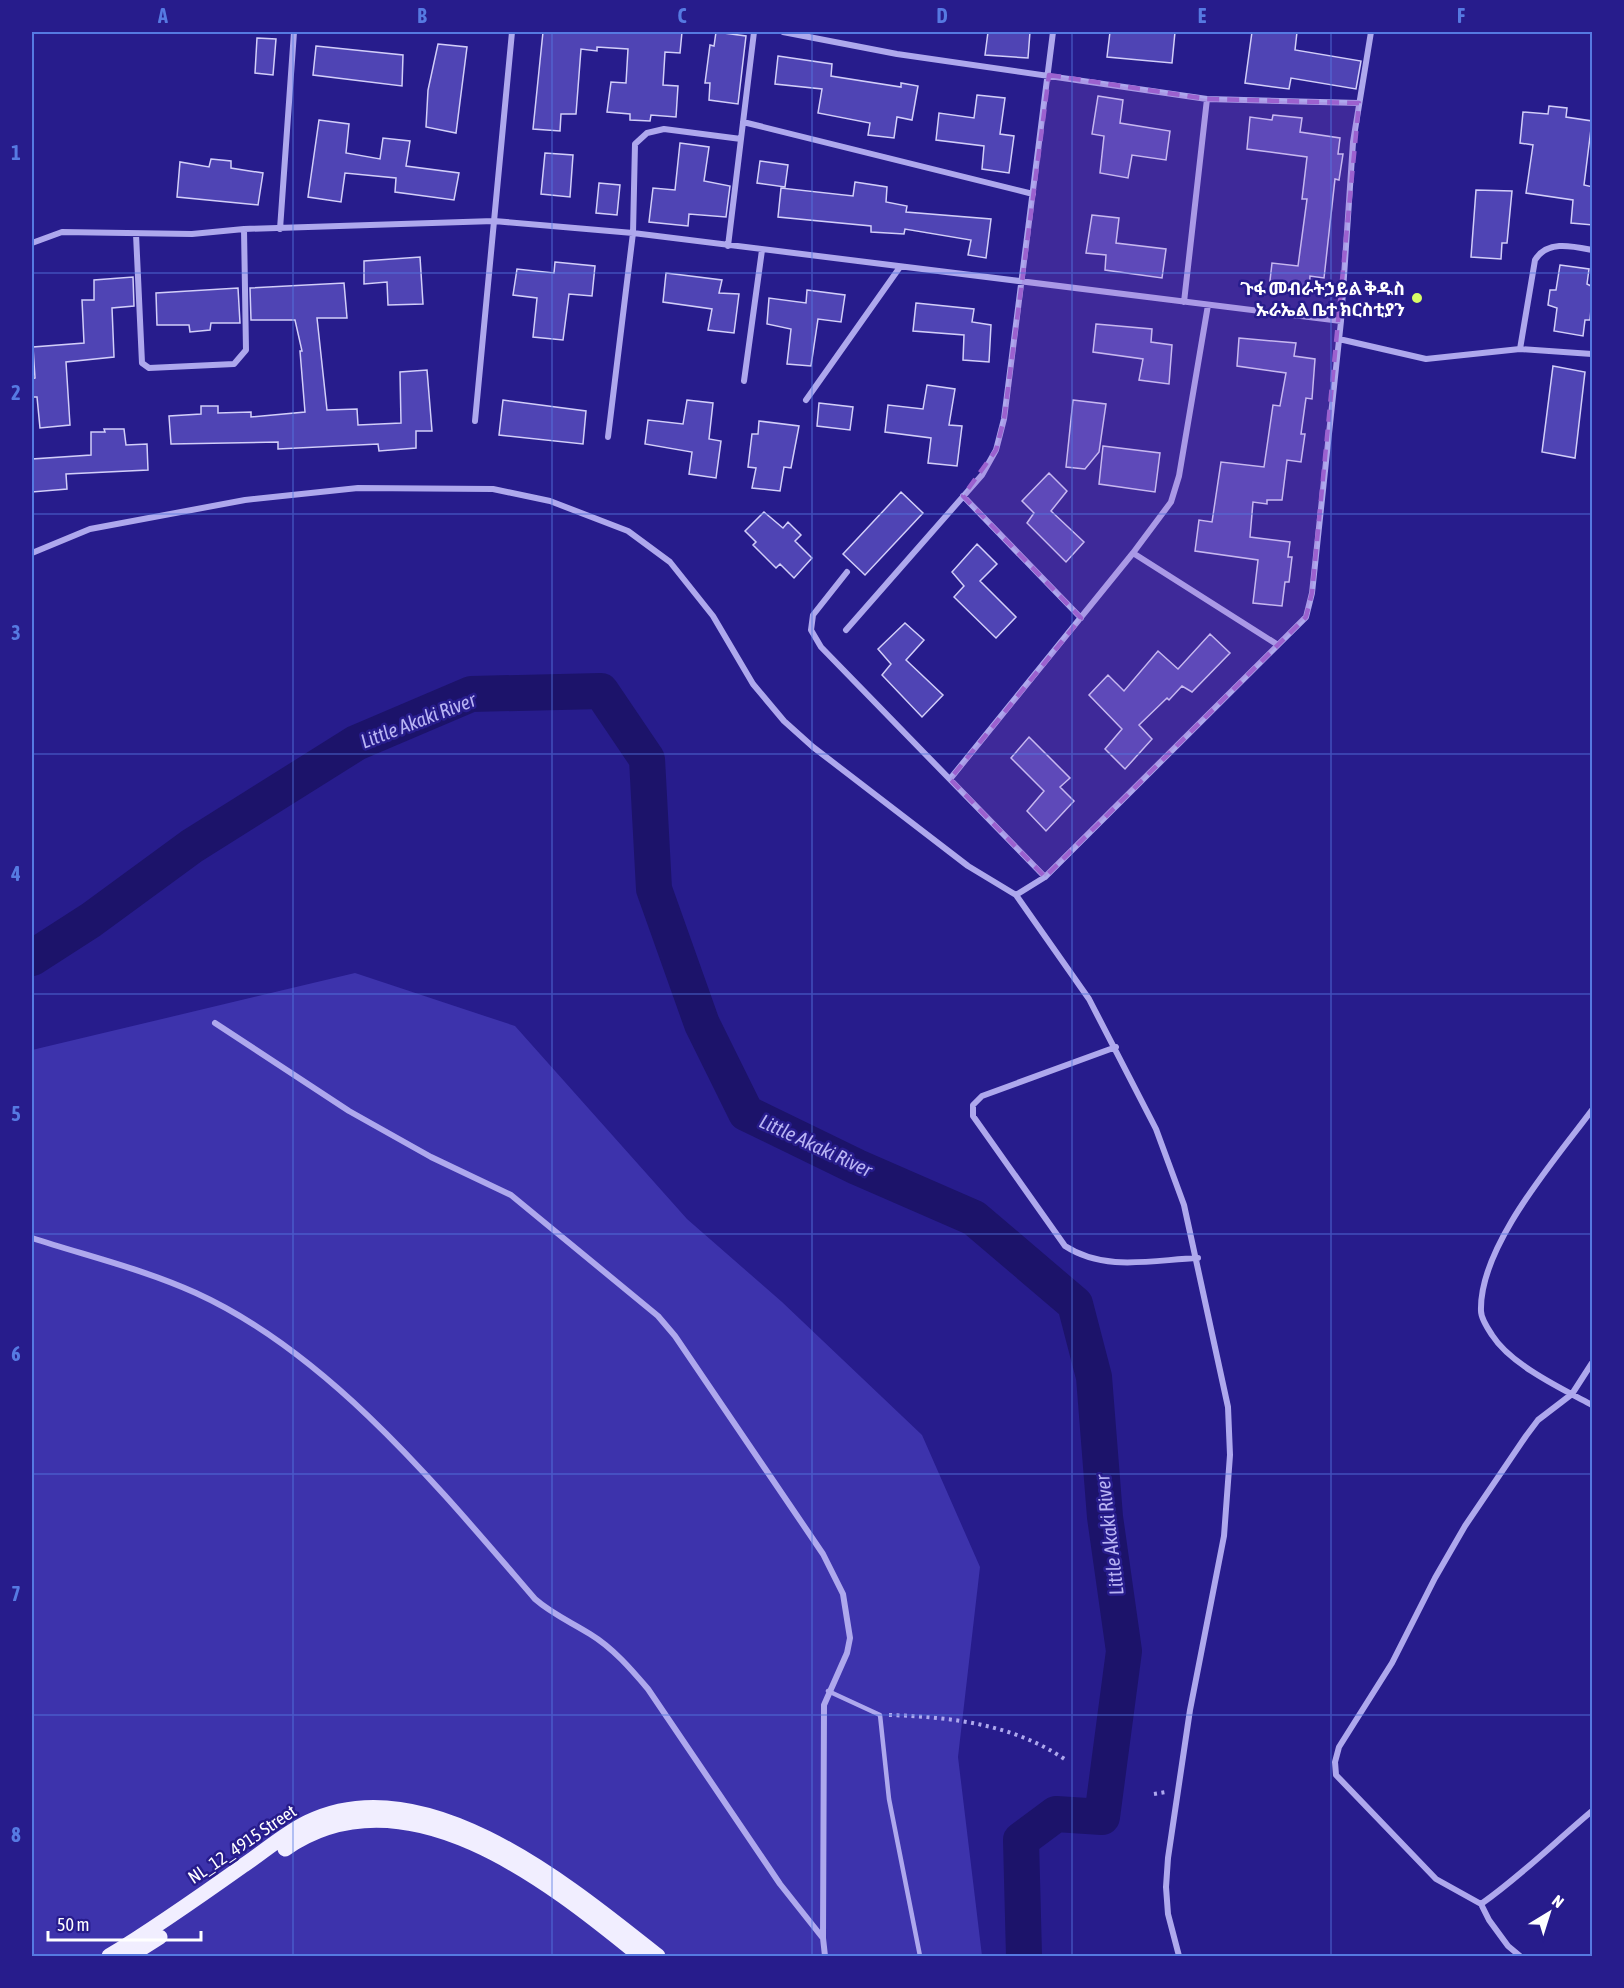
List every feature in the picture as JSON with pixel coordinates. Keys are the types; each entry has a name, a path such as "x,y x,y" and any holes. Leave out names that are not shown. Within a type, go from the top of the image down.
{"main road":[{"name":"NL_12_4915 Street","path":"109,1956 154,1929 309,1822 352,1810 376,1808 410,1812 451,1822 484,1837 558,1881 658,1956"},
{"name":"NL_12_4915 Street","path":"130,1956 298,1840 327,1827 355,1821 381,1819 447,1833 484,1849 518,1867 640,1956"}],"street":[{"path":"280,230 294,32"},
{"path":"475,421 512,32"},
{"path":"728,246 754,32"},
{"path":"783,32 897,54 1207,99 1359,103"},
{"path":"846,630 982,475 996,450 1004,419 1053,32"},
{"path":"1016,896 1045,877 1306,617 1312,593 1341,321 1353,142 1371,32"},
{"path":"1184,302 1207,99"},
{"path":"743,122 1033,194"},
{"path":"608,437 633,233 635,144 647,133 664,129 741,139"},
{"path":"32,243 62,232 136,234 494,221 633,233 1184,302 1263,309 1341,321"},
{"path":"136,234 142,363 149,368 223,365 234,364 246,350 244,229"},
{"path":"1520,349 1535,260 1541,251 1550,247 1572,246 1593,250"},
{"path":"744,381 762,250"},
{"path":"806,400 900,267"},
{"path":"950,779 1133,553 1171,502 1179,476 1209,305"},
{"path":"1339,339 1426,359 1520,349 1593,354"},
{"path":"32,553 90,529 245,500 358,488 493,489 550,501 628,531 670,562 713,616 753,684 784,721 813,747 968,866 1016,896 1089,999 1116,1047 1156,1129 1184,1206 1198,1258 1228,1407 1230,1455 1224,1536 1190,1710 1168,1858 1166,1887 1168,1914 1179,1956"},
{"path":"963,496 1081,618"},
{"path":"1133,553 1278,645"},
{"path":"847,572 813,615 811,630 821,647 1045,877"},
{"path":"215,1023 349,1111 431,1157 511,1195 658,1316 675,1336 735,1422 823,1554 843,1594 850,1638 847,1653 828,1691 824,1705 823,1938 825,1956"},
{"path":"1116,1047 982,1096 973,1105 973,1116 1065,1246 1083,1258 1104,1263 1198,1258"},
{"path":"1593,1110 1527,1196 1500,1244 1489,1269 1481,1312 1493,1337 1522,1364 1593,1405"},
{"path":"32,1238 149,1274 197,1294 268,1334 319,1370 460,1512 542,1605 590,1634 627,1664 648,1689 768,1865 823,1938"},
{"path":"1520,1956 1508,1946 1489,1920 1482,1904 1436,1879 1417,1861 1406,1846 1336,1775 1335,1762 1340,1747 1392,1663 1435,1578 1465,1526 1538,1420 1572,1394 1593,1363"},
{"path":"1482,1904 1516,1879 1549,1847 1593,1811"}],"lane":[{"path":"828,1691 880,1715 890,1800 920,1956"}],"path":[{"path":"880,1715 930,1716 1008,1730 1044,1745 1066,1760"}],"highlighted area":[{"path":"1049,75 1207,99 1359,103 1312,593 1306,617 1045,877 950,779 1081,618 963,496 996,450 1004,419"}],"shaded area":[{"path":"355,973 515,1026 687,1219 782,1302 922,1435 980,1567 958,1757 982,1956 32,1956 32,1050"}],"building":[{"path":"543,32 682,32 680,53 665,52 663,85 678,86 676,117 651,115 650,121 630,120 630,114 607,112 611,82 626,83 628,49 597,47 597,51 581,49 576,114 561,114 560,131 533,129"},
{"path":"716,32 746,36 738,104 709,100 710,83 705,83 710,45 714,46"},
{"path":"988,32 1030,32 1028,58 985,55"},
{"path":"1110,32 1175,32 1172,63 1107,57"},
{"path":"1252,32 1297,32 1295,50 1361,61 1356,89 1291,78 1289,89 1245,83"},
{"path":"257,38 276,39 273,75 255,73"},
{"path":"438,44 467,47 456,133 426,127 428,90"},
{"path":"316,46 403,55 402,86 313,75"},
{"path":"778,56 832,64 831,76 901,87 901,83 918,86 912,120 897,117 894,138 868,135 870,123 818,113 822,89 775,84"},
{"path":"977,95 1005,98 1000,134 1014,136 1009,173 982,169 984,146 936,140 939,113 974,118"},
{"path":"1098,96 1123,100 1120,123 1170,131 1166,160 1132,155 1128,178 1100,173 1104,136 1092,134"},
{"path":"1549,106 1567,108 1566,117 1592,121 1584,185 1593,187 1593,225 1571,223 1573,200 1526,193 1533,145 1520,143 1523,112 1548,114"},
{"path":"1273,115 1302,118 1300,132 1340,138 1338,154 1343,154 1339,180 1335,179 1324,278 1310,276 1309,295 1269,289 1272,263 1298,266 1307,199 1302,199 1307,157 1247,149 1250,117 1272,120"},
{"path":"319,120 349,124 346,153 380,159 383,138 410,141 406,166 459,173 454,200 395,192 396,178 345,173 341,202 308,197"},
{"path":"680,143 709,147 704,181 730,186 726,217 689,214 688,226 649,222 653,188 675,190"},
{"path":"545,153 573,155 570,197 541,194"},
{"path":"211,159 231,161 231,168 263,173 258,205 177,197 180,162 209,167"},
{"path":"760,161 788,165 785,187 757,183"},
{"path":"855,182 887,187 886,202 907,206 906,212 991,219 986,258 968,255 971,240 905,229 904,234 871,232 871,226 778,217 781,188 853,196"},
{"path":"599,183 620,185 617,215 596,213"},
{"path":"1476,190 1512,191 1507,243 1502,243 1501,259 1471,257"},
{"path":"1092,215 1119,218 1116,243 1166,249 1162,278 1105,270 1106,255 1086,253"},
{"path":"420,257 423,304 388,305 387,282 364,284 364,261"},
{"path":"555,262 595,266 592,296 569,294 563,340 533,337 537,298 513,295 517,269 554,273"},
{"path":"1560,265 1589,269 1587,284 1593,287 1590,320 1585,320 1583,336 1554,331 1557,308 1548,305 1550,290 1556,290"},
{"path":"666,273 722,280 719,293 739,294 734,333 708,330 712,309 663,302"},
{"path":"133,277 134,306 112,308 114,357 66,362 70,425 40,428 37,397 32,397 32,379 35,378 33,347 84,343 82,300 94,300 94,280"},
{"path":"344,283 347,318 317,318 327,410 357,409 358,425 401,423 400,372 427,370 432,431 416,431 416,448 379,451 378,444 278,449 278,442 171,444 169,416 201,414 201,406 218,406 218,413 251,412 251,417 305,412 300,351 302,351 295,320 251,320 250,288"},
{"path":"238,288 240,323 211,323 210,330 190,332 189,325 157,325 156,293"},
{"path":"807,290 845,295 841,322 818,319 811,366 787,364 791,329 767,324 769,298 806,303"},
{"path":"916,303 974,309 972,322 991,325 989,362 963,360 964,335 913,331"},
{"path":"1096,324 1152,329 1151,342 1172,345 1169,384 1139,380 1143,359 1093,352"},
{"path":"1239,338 1296,343 1294,356 1315,359 1312,399 1306,398 1301,434 1305,434 1301,462 1287,460 1282,500 1267,500 1267,504 1253,502 1250,537 1290,542 1288,557 1292,557 1289,582 1285,582 1282,606 1253,603 1258,560 1195,551 1199,520 1212,522 1221,462 1264,467 1273,405 1280,406 1286,373 1237,366"},
{"path":"1553,366 1585,372 1575,458 1542,452"},
{"path":"927,385 955,389 949,425 962,426 957,466 928,463 931,438 885,432 888,405 923,409"},
{"path":"503,400 586,411 583,444 499,435"},
{"path":"687,400 713,403 709,439 721,441 716,478 689,474 692,452 645,444 648,420 683,424"},
{"path":"1073,400 1106,404 1099,452 1085,469 1066,467"},
{"path":"819,403 853,407 850,430 817,426"},
{"path":"759,421 799,426 791,468 784,467 780,491 752,488 756,468 748,467 752,434 758,434"},
{"path":"104,429 124,429 126,445 147,444 148,470 66,474 67,489 32,492 32,459 91,455 91,432 105,432"},
{"path":"1103,446 1160,453 1155,492 1099,484"},
{"path":"1049,473 1067,491 1051,511 1084,542 1066,562 1027,523 1034,513 1022,501"},
{"path":"901,492 923,513 865,575 843,554"},
{"path":"764,512 783,528 788,522 801,535 795,541 812,558 794,578 780,564 776,568 753,545 756,542 745,531"},
{"path":"977,544 997,564 980,581 1016,617 996,638 954,597 964,586 952,572"},
{"path":"905,623 924,640 906,660 943,695 922,717 882,675 891,664 878,649"},
{"path":"1210,634 1230,653 1192,692 1182,686 1139,725 1152,739 1125,769 1105,749 1122,729 1089,695 1108,675 1124,691 1158,651 1178,669"},
{"path":"1029,737 1070,778 1060,787 1074,801 1046,831 1027,811 1044,791 1011,758"}],"waterway":[{"name":"Little Akaki River","path":"32,958 91,920 192,846 356,743 471,694 601,691 647,759 654,889 702,1024 746,1113 857,1167 974,1218 1075,1304 1094,1377 1105,1517 1124,1651 1102,1817 1056,1814 1021,1840 1024,1956"}],"place":[{"name":"ጉፋ መብራትኃይል ቅዱስ ኡራኤል ቤተ ክርስቲያን","path":"1417,298"}]}
